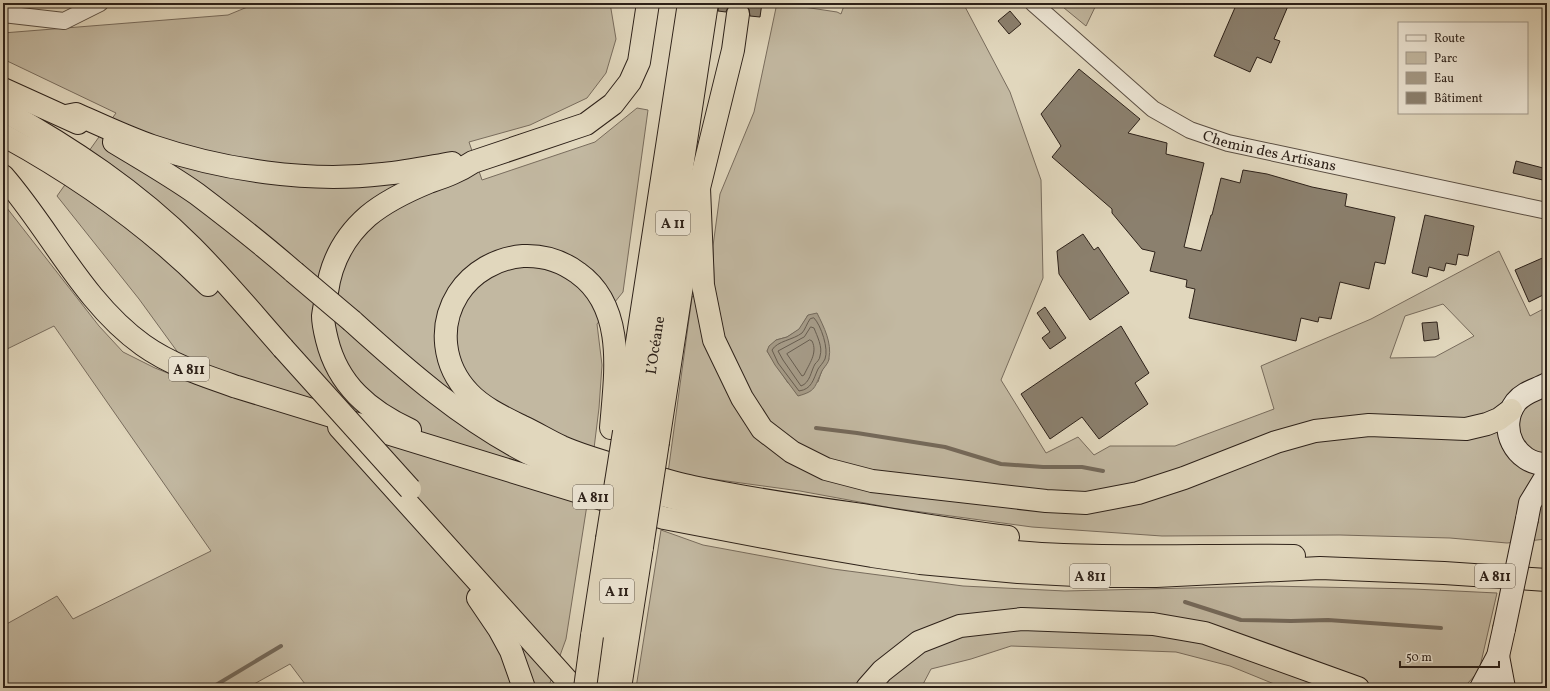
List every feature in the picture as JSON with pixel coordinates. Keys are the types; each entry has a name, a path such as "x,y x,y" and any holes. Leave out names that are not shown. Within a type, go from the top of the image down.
{"highway":[{"path":"449,452 439,442 397,423 375,411 363,401 345,380 335,364 329,347 323,317 328,282 333,265 353,232 380,207 428,182 460,171 473,162 586,124 613,104 630,82 639,62 648,3"},
{"name":"L’Océane","path":"602,688 625,542 633,436 689,3"},
{"name":"L’Océane","path":"625,542 617,473 633,436 707,3"},
{"path":"633,436 689,240 699,188 733,50 738,14"},
{"name":"A 811","path":"3,89 66,116 154,166 196,194 267,248 352,320 411,373 479,424 528,453 552,464 587,475 691,503 836,531 898,540 1003,551 1062,555 1314,556 1408,559 1547,568"},
{"path":"3,110 45,134 127,190 152,210 192,247 279,353 403,490 590,688"},
{"path":"66,116 76,114 151,146 193,158 220,165 265,172 324,176 358,176 382,174 460,162 473,162"},
{"path":"3,135 63,170 153,234 192,269 279,353"},
{"name":"A 811","path":"3,176 105,311 142,344 156,354 237,387 664,518 796,543 920,563 1018,572 1095,576 1156,576 1320,568 1444,572 1547,580"},
{"path":"699,188 703,285 714,340 742,398 762,429 792,452 826,469 872,481 1046,501 1086,503 1138,494 1184,478 1276,442 1315,432 1369,425 1466,429 1487,424 1499,419 1511,410"},
{"path":"633,436 615,376 616,354 610,318 597,290 584,277 570,267 556,260 524,256 496,263 472,276 459,292 453,304 445,335 448,356 456,376 470,394 495,412 561,446 590,458 669,481 727,494 993,535 1100,547 1148,549 1161,556"},
{"path":"403,490 457,558 574,688"},
{"path":"620,688 609,642 625,542"},
{"path":"457,558 457,568 499,629 511,651 524,688"},
{"path":"867,688 882,671 919,642 960,626 1022,619 1153,624 1205,633 1358,688"},
{"name":"L’Océane","path":"585,688 609,642"}],"main road":[{"path":"1545,386 1531,390 1516,402 1511,410 1508,421 1508,432 1511,442 1517,451 1525,458 1535,463 1547,464"},
{"path":"1525,458 1529,470 1529,511"},
{"path":"1481,688 1498,656 1529,511 1538,487 1547,475"},
{"path":"1498,656 1504,688"}],"street":[{"path":"3,14 64,21 100,3"},
{"name":"Chemin des Artisans","path":"1033,3 1154,109 1190,130 1228,142 1547,212"}],"green space":[{"path":"257,3 610,3 616,39 606,73 587,98 530,125 469,142 482,180 595,142 637,108 648,110 623,292 597,324 602,365 599,408 587,505 566,639 550,683 553,688 308,688 290,664 247,688 3,688 3,626 57,596 73,619 211,551 54,326 3,351 3,203 99,326 123,352 155,368 203,387 139,299 57,196 116,113 3,59 3,33 228,15"},
{"path":"777,3 837,12 841,14 845,3 963,3 1010,92 1041,180 1043,278 1001,380 1046,453 1078,437 1094,455 1110,446 1175,446 1274,409 1261,366 1371,319 1499,251 1530,316 1547,307 1547,539 1507,543 1450,538 1340,535 1162,536 1032,527 892,508 800,491 668,473 692,297 714,280 713,246 720,194 754,112","holes":["1443,304 1474,336 1435,357 1390,358 1405,316","808,315 829,359 822,370 818,382 788,383 767,351 776,340 787,337 800,329"]},
{"path":"1058,3 1097,3 1086,26"},
{"path":"661,530 703,545 833,569 963,586 1065,591 1268,586 1414,589 1497,593 1479,671 1462,688 1284,688 1230,666 1176,652 1011,646 971,659 931,669 921,688 636,688"}],"water":[{"path":"817,313 825,329 830,352 829,360 814,388 798,396 775,365 767,351 769,346 776,340 787,337 799,329 808,315"}],"building":[{"path":"719,3 732,3 726,12 718,11"},
{"path":"743,3 762,3 760,17 750,16 749,9"},
{"path":"1237,3 1282,3 1288,6 1274,39 1280,41 1271,63 1257,57 1250,72 1214,56"},
{"path":"1010,11 1021,24 1009,34 998,21"},
{"path":"1079,69 1140,119 1128,133 1167,143 1166,154 1204,163 1184,247 1201,251 1221,178 1240,183 1243,170 1267,174 1312,187 1347,194 1345,206 1395,217 1385,264 1375,262 1369,289 1340,282 1331,319 1319,317 1318,322 1301,318 1296,341 1189,318 1195,289 1186,287 1187,280 1150,271 1155,252 1142,249 1112,213 1112,209 1052,157 1061,146 1041,114"},
{"path":"1516,161 1547,169 1547,181 1513,173"},
{"path":"1425,215 1474,226 1468,256 1458,254 1456,265 1446,263 1444,271 1429,267 1427,277 1412,273"},
{"path":"1083,234 1094,250 1098,247 1129,293 1090,320 1059,274 1057,251"},
{"path":"1547,256 1547,293 1529,302 1515,270"},
{"path":"1045,307 1066,338 1050,349 1042,338 1050,332 1037,313"},
{"path":"1437,322 1439,339 1424,341 1422,323"},
{"path":"1121,326 1149,373 1135,383 1148,404 1099,439 1082,417 1050,439 1021,394"}],"waterway":[{"path":"816,428 945,447 1001,464 1043,467 1082,467 1103,471"},
{"path":"1185,602 1241,620 1328,620 1441,628"},
{"path":"211,688 281,646"}]}
